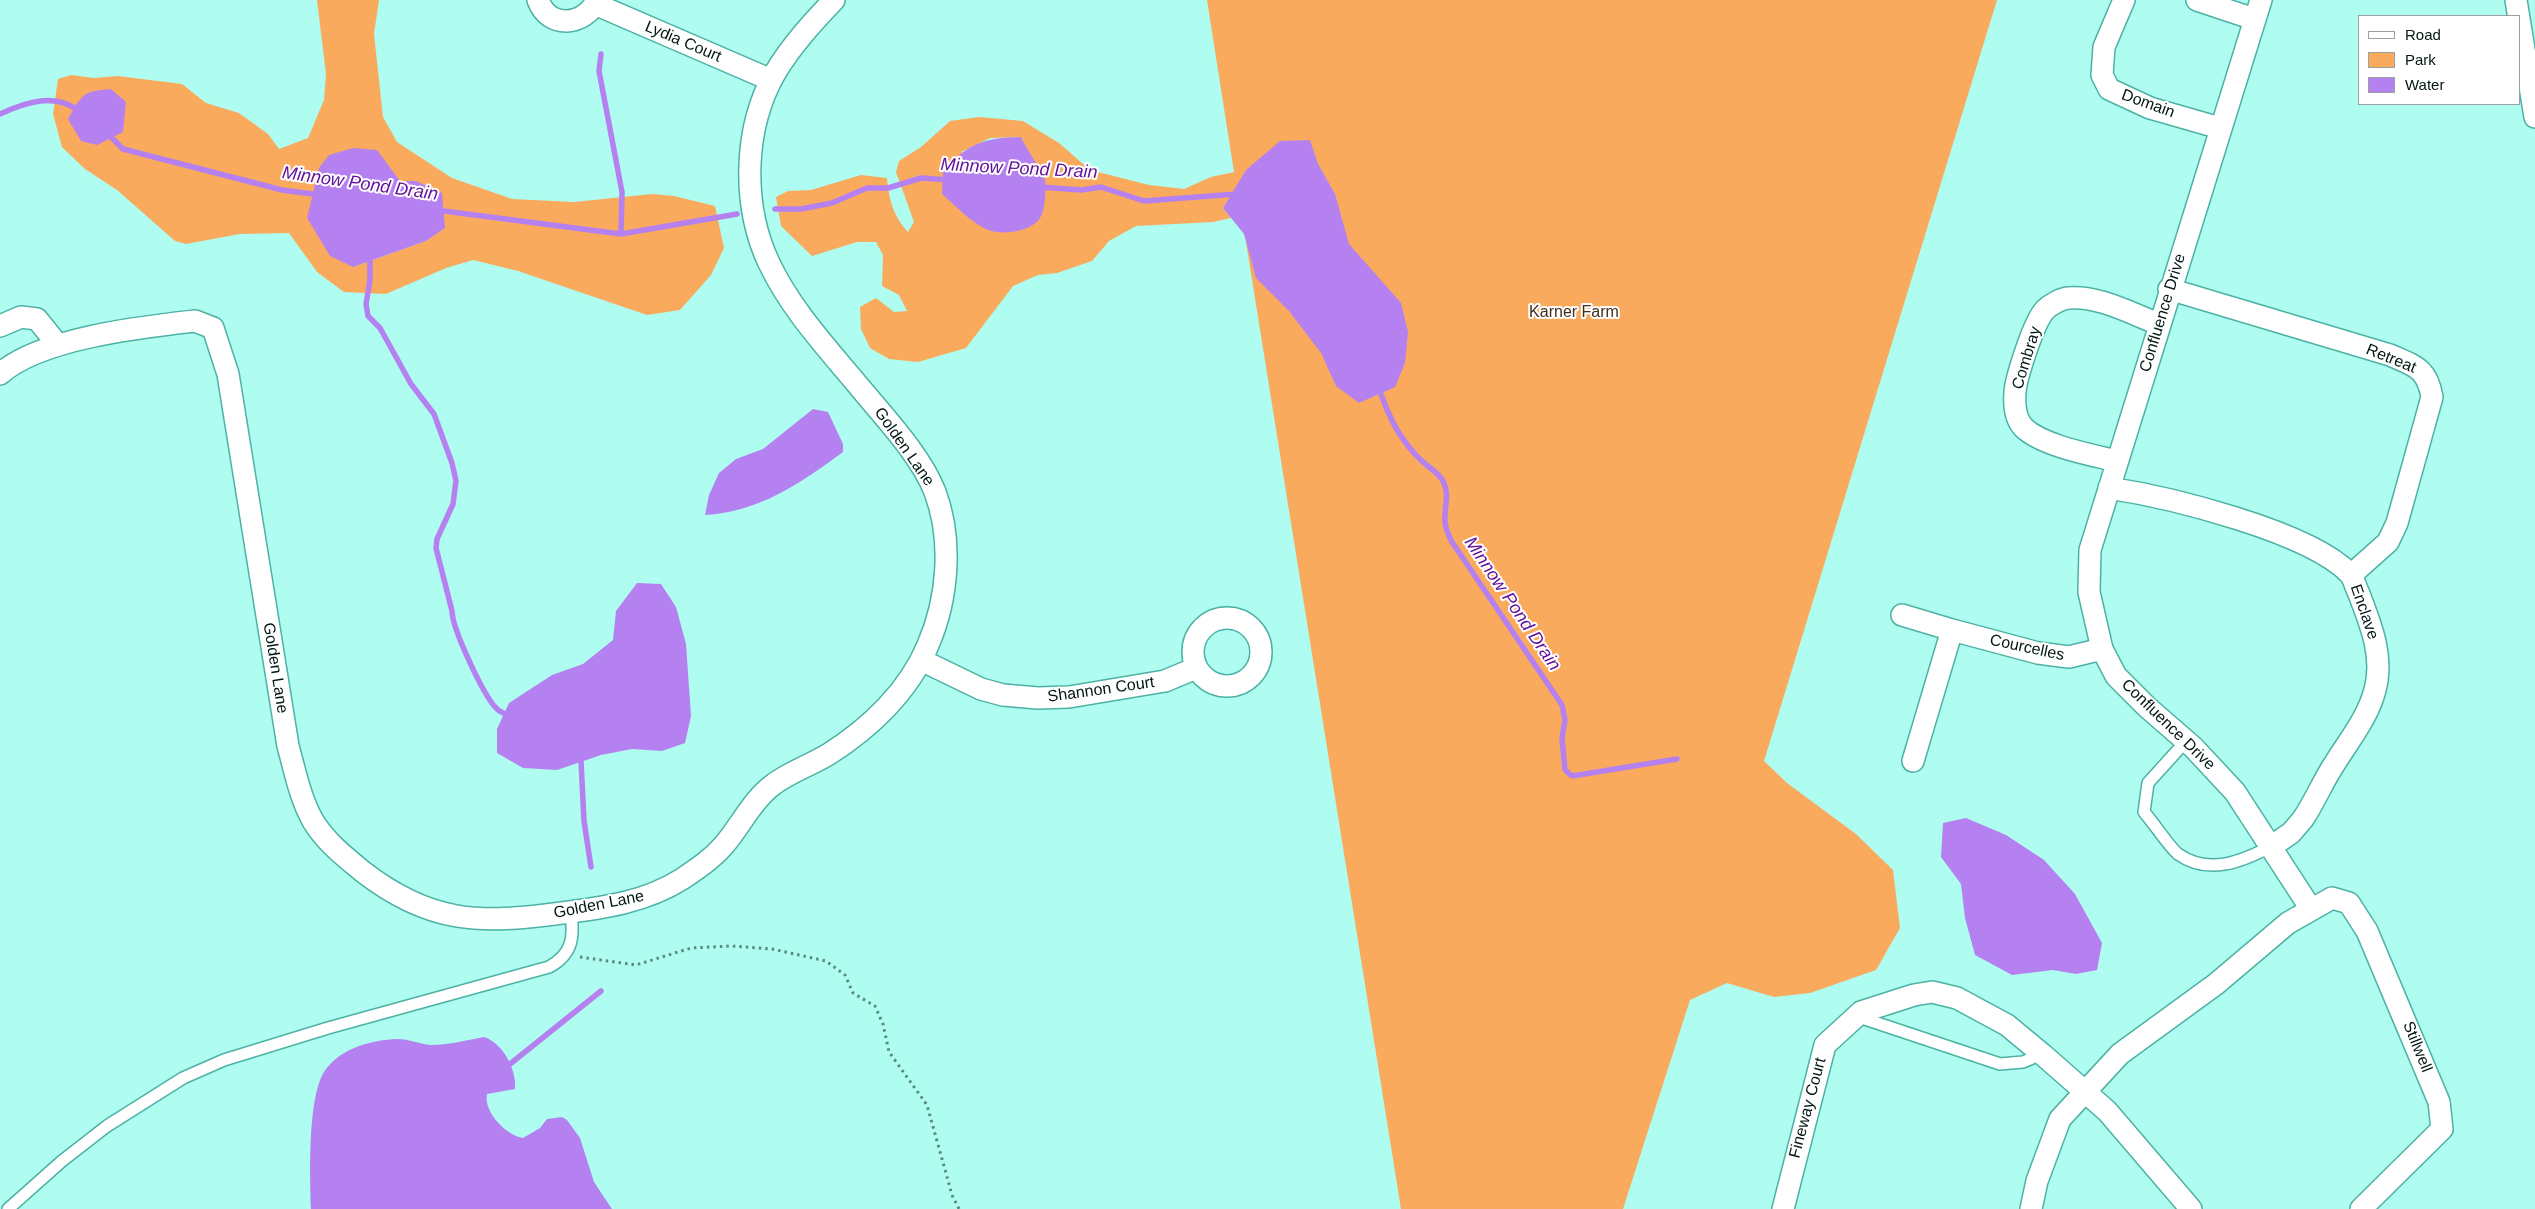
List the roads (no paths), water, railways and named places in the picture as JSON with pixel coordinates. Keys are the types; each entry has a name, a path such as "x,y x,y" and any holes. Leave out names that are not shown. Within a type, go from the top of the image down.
{"street":[{"name":"Lydia Court","path":"538,0 548,15 565,22 585,17 596,2 771,80"},
{"name":"Golden Lane","path":"1,370 32,354 58,344 162,325 195,322 213,328 228,374 288,746 302,797 313,821 326,839 377,882 408,902 436,913 471,919 511,920 571,912 647,897 679,881 708,861 724,846 764,792 778,781 829,754 865,728 891,703 908,683 921,660 939,614 944,588 946,561 941,517 934,490 896,432 790,300 770,266 758,237 752,206 751,162 753,140 761,105 771,80 798,39 834,0"},
{"name":"Domain","path":"2124,0 2104,47 2102,74 2109,89 2150,108 2220,128"},
{"path":"2197,0 2258,10"},
{"path":"2516,0 2518,15"},
{"name":"Confluence Drive","path":"2258,10 2169,289 2090,550 2089,592 2102,649 2116,676 2147,707 2186,741 2235,792 2312,909"},
{"path":"2520,25 2535,117"},
{"name":"Retreat","path":"2169,289 2390,355 2418,367 2430,382 2432,397 2397,523 2388,542 2351,575"},
{"name":"Combray","path":"2117,461 2066,449 2025,429 2018,419 2015,391 2031,337 2044,311 2056,302 2068,298 2109,305 2159,324"},
{"path":"0,326 21,317 37,319 58,344"},
{"name":"Enclave","path":"2109,488 2146,494 2275,531 2332,559 2351,575 2370,623 2377,648 2378,667 2375,689 2367,713 2303,819 2291,833 2272,846"},
{"name":"Courcelles","path":"1902,615 2038,653 2069,657 2102,649"},
{"path":"1913,761 1952,630"},
{"name":"Shannon Court","path":"921,660 982,689 1003,695 1038,698 1069,697 1165,682 1196,668"},
{"name":"Stillwell","path":"2312,909 2332,898 2349,903 2367,932 2439,1102 2442,1129 2361,1209"},
{"path":"2031,1209 2037,1181 2060,1119 2120,1054 2216,984 2288,923 2312,909"},
{"name":"Fineway Court","path":"1783,1209 1824,1045 1861,1012 1914,995 1932,992 1957,998 2007,1025 2042,1054 2084,1093 2107,1111 2191,1209"}],"lane":[{"path":"2186,741 2148,783 2144,812 2177,853 2199,865 2222,866 2246,859 2272,846"},
{"path":"8,1209 62,1161 107,1126 183,1078 224,1060 361,1017 534,973 558,962 570,950 573,937 571,912"},
{"path":"1856,1016 2000,1064 2024,1062 2042,1054"}],"water":[{"path":"111,89 126,102 123,132 97,145 81,141 68,119 80,99 88,93"},
{"path":"1021,137 1045,180 1043,211 1039,220 1027,228 1012,232 991,231 972,220 942,194 943,171 961,154 978,144 996,139"},
{"path":"1310,140 1318,164 1335,194 1349,244 1401,303 1408,332 1405,363 1395,387 1359,403 1336,386 1321,353 1289,311 1256,278 1244,234 1223,208 1246,170 1280,141"},
{"path":"353,148 377,150 400,181 416,181 442,193 445,228 426,241 353,267 330,256 307,218 319,168 329,155"},
{"path":"813,409 828,412 843,444 843,452 795,485 761,502 725,513 705,515 709,495 719,473 736,459 763,449"},
{"path":"637,583 661,584 676,607 686,644 691,716 685,743 662,751 632,749 601,755 557,770 523,768 497,753 497,729 509,703 552,675 583,664 613,640 616,611"},
{"path":"1966,818 2006,835 2044,860 2075,894 2102,943 2097,970 2076,974 2053,970 2012,975 1975,955 1965,918 1961,884 1941,857 1943,823"},
{"path":"484,1037 491,1040 503,1051 511,1066 515,1082 515,1089 487,1094 487,1101 492,1115 510,1133 523,1138 540,1128 547,1119 562,1117 567,1120 580,1138 594,1182 612,1209 311,1209 310,1157 313,1116 320,1081 326,1069 333,1062 358,1046 377,1041 401,1039 438,1045"}],"waterway":[{"path":"601,54 599,71 622,192 621,234"},
{"name":"Minnow Pond Drain","path":"0,114 20,106 41,101 61,102 80,112"},
{"name":"Minnow Pond Drain","path":"107,133 123,149 282,190 320,195"},
{"name":"Minnow Pond Drain","path":"775,209 801,209 832,203 867,188 888,188 921,178 950,180"},
{"name":"Minnow Pond Drain","path":"1039,187 1082,190 1101,187 1144,201 1237,194"},
{"name":"Minnow Pond Drain","path":"436,210 621,234 737,214"},
{"path":"370,256 370,280 366,304 368,316 380,328 411,384 434,414 452,463 456,481 453,504 437,539 436,548 453,620 484,691 497,709 510,717"},
{"name":"Minnow Pond Drain","path":"1379,388 1386,408 1407,445 1425,464 1437,473 1444,483 1447,496 1445,524 1452,542 1562,705 1565,720 1562,738 1565,770 1572,776 1677,759"},
{"path":"578,758 581,761 584,821 591,867"},
{"path":"510,1064 601,991"}],"park label":[{"name":"Karner Farm","path":"1574,313"}]}
